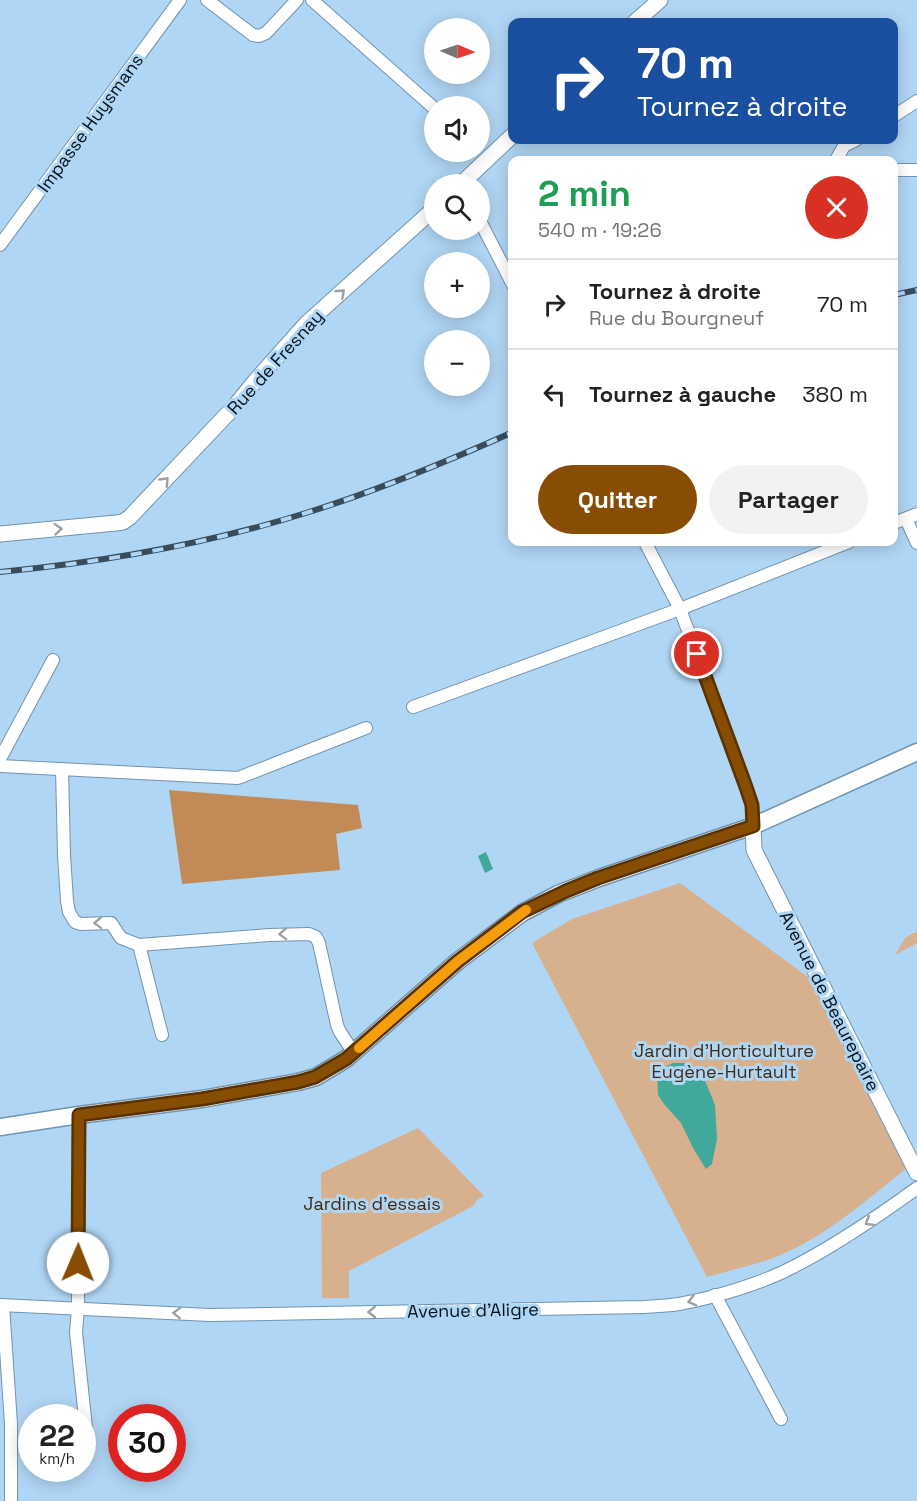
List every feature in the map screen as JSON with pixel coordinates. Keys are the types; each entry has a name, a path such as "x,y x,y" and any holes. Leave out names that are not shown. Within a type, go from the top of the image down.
{"main road":[{"path":"0,1127 202,1099 315,1077 354,1053 458,961 522,912 598,878 753,826 917,752"}],"street":[{"name":"Impasse Huysmans","path":"0,245 180,0"},
{"path":"207,0 253,35 260,36 266,33 297,0"},
{"path":"312,0 424,99"},
{"path":"640,18 660,0"},
{"path":"898,113 917,101"},
{"path":"490,149 508,138"},
{"path":"838,156 848,144"},
{"path":"898,170 917,170"},
{"name":"Rue de Fresnay","path":"0,534 123,522 140,508 211,432 307,323 424,218"},
{"path":"490,240 508,275"},
{"path":"906,519 917,543"},
{"path":"647,546 680,609 746,787 752,805 753,826"},
{"path":"413,707 680,609 839,546"},
{"path":"0,759 53,660"},
{"path":"0,766 238,778 366,728"},
{"path":"62,769 64,855 69,912 75,922 81,924 111,923 121,938 139,945 269,935 309,934 316,937 324,961 337,1024 354,1053"},
{"name":"Avenue de Beaurepaire","path":"753,826 754,850 917,1173"},
{"path":"139,945 162,1035"},
{"path":"79,1115 76,1332 84,1404"},
{"name":"Avenue d'Aligre","path":"2,1305 210,1315 642,1307 679,1304 756,1283 792,1268 875,1219 917,1188"},
{"path":"715,1295 781,1419"},
{"path":"2,1305 11,1424 11,1501"}],"green space":[{"name":"Jardin d'Horticulture Eugène-Hurtault","path":"680,883 816,983 907,1168 830,1228 796,1248 761,1262 707,1277 532,943 572,919"},
{"path":"917,931 917,943 895,955 905,938"},
{"name":"Jardins d’essais","path":"418,1128 484,1196 473,1206 349,1271 349,1298 322,1298 321,1173"}],"shaded area":[{"path":"169,790 358,805 362,828 336,834 340,870 182,884"},
{"path":"486,852 493,869 485,873 478,856"},
{"path":"673,1063 685,1063 704,1078 715,1105 717,1139 712,1164 706,1169 681,1123 658,1095 657,1073"}],"railway":[{"path":"898,294 917,290"},
{"path":"0,572 78,563 156,550 271,523 387,485 508,434"}],"slow traffic":[{"path":"359,1048 458,961 526,910"}],"route":[{"path":"78,1263 79,1115 202,1099 315,1077 358,1050 458,961 522,912 598,878 753,826 752,805 697,654"}]}
